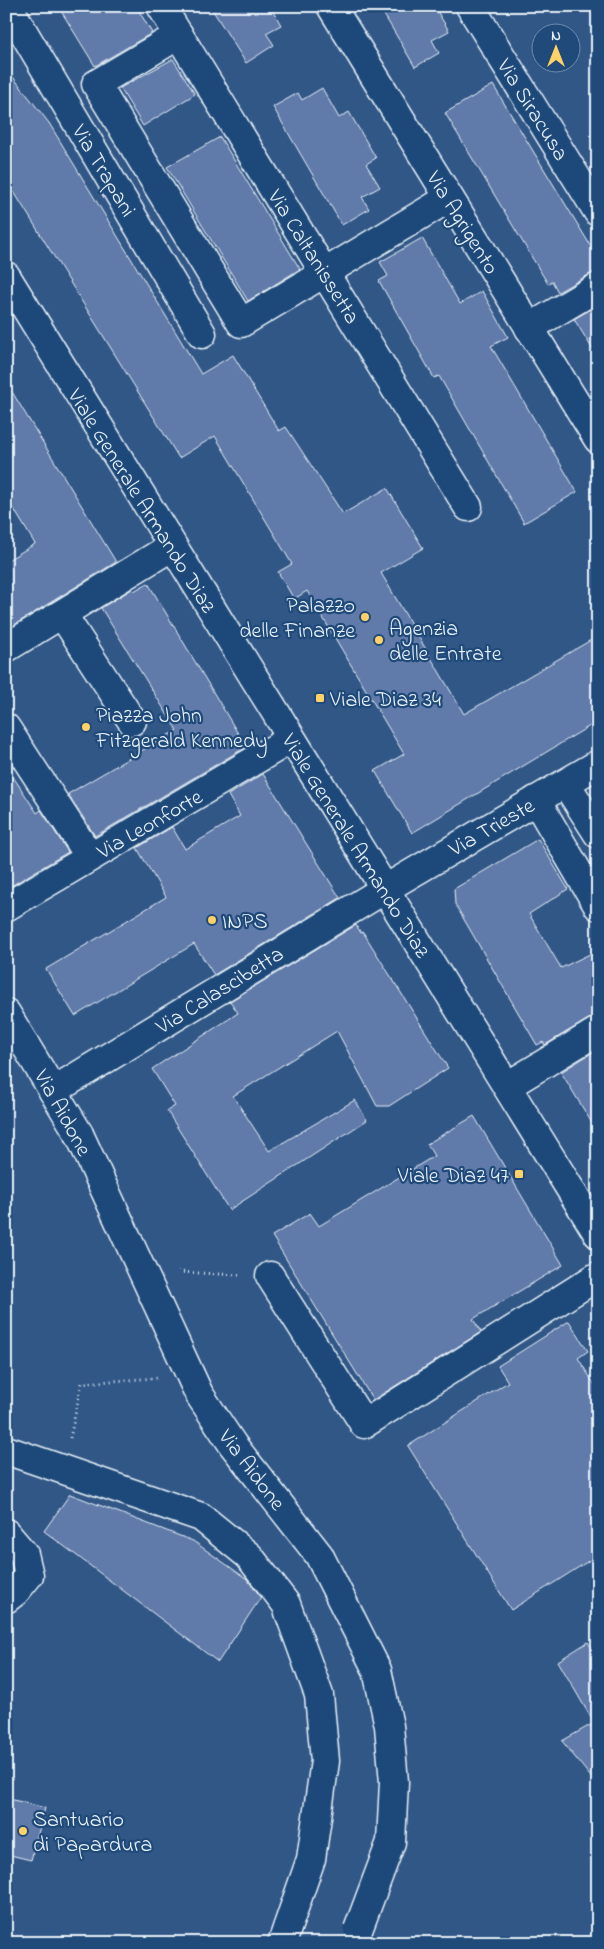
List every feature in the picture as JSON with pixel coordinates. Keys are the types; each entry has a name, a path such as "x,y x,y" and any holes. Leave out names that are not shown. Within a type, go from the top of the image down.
{"street":[{"name":"Via Trapani","path":"8,6 202,334"},
{"name":"Via Caltanissetta","path":"161,6 468,507"},
{"name":"Via Agrigento","path":"331,6 598,439"},
{"name":"Via Siracusa","path":"470,6 598,212"},
{"path":"179,35 96,84 241,323 449,198"},
{"name":"Viale Generale Armando Diaz","path":"7,280 598,1234"},
{"path":"529,328 598,287"},
{"path":"6,648 171,547"},
{"path":"62,614 132,721"},
{"path":"6,728 90,857"},
{"name":"Via Leonforte","path":"6,907 291,739"},
{"name":"Via Trieste","path":"385,889 598,764"},
{"path":"566,784 598,834"},
{"path":"536,800 598,906"},
{"name":"Via Calascibetta","path":"53,1091 385,889"},
{"name":"Via Aidone","path":"6,1013 79,1134 199,1394 233,1445 319,1555 378,1670 389,1726 394,1782 391,1842 354,1936"},
{"path":"507,1086 598,1031"},
{"path":"270,1276 364,1424 598,1276"},
{"path":"6,1450 202,1517 249,1556 286,1604 319,1695 324,1761 311,1859 282,1943"},
{"path":"6,1533 24,1554 29,1575 15,1592 6,1599"}],"building":[{"path":"58,6 136,6 152,33 95,66"},
{"path":"210,6 270,6 281,25 266,33 274,45 246,63"},
{"path":"379,6 434,6 449,31 432,40 439,53 415,67"},
{"path":"173,59 195,94 143,126 120,88"},
{"name":"Palazzo delle Finanze","path":"6,68 49,123 201,374 233,355 279,431 286,427 343,514 387,488 423,548 381,573 464,714 598,636 598,721 412,833 375,771 404,754 307,591 294,599 278,572 292,564 215,436 179,458 6,179"},
{"path":"493,85 598,258 598,271 558,292 552,281 548,284 445,113"},
{"path":"322,88 339,118 349,112 376,158 366,164 380,187 362,197 369,209 342,225 273,107 298,93 302,100"},
{"path":"220,137 300,269 248,301 167,167"},
{"path":"422,238 460,304 482,291 508,337 491,346 577,492 524,523 439,376 434,378 379,281 388,276 380,262"},
{"path":"598,305 598,358 574,319"},
{"path":"6,382 116,562 6,630 6,561 35,544 6,496"},
{"path":"148,583 246,747 95,836 68,794 177,730 101,608 132,589 134,591"},
{"path":"6,766 37,813 41,810 68,852 6,889"},
{"name":"INPS","path":"263,774 340,898 214,975 194,944 75,1016 46,969 166,897 137,848 172,827 185,849 240,816 228,795"},
{"path":"538,839 568,889 529,914 561,968 598,950 598,1015 545,1045 543,1042 537,1045 455,904 454,889"},
{"path":"356,925 361,933 363,932 448,1068 389,1106 377,1106 337,1031 233,1096 269,1151 355,1100 367,1120 229,1210 167,1111 175,1106 152,1069 238,1013 230,1001"},
{"path":"598,1049 598,1133 561,1072"},
{"path":"474,1116 563,1265 473,1319 481,1332 373,1400 272,1236 310,1213 319,1226 434,1156 427,1144"},
{"path":"569,1321 588,1351 578,1358 598,1390 598,1555 511,1610 408,1446 508,1382 498,1366"},
{"path":"70,1494 193,1541 247,1579 261,1597 218,1662 44,1531"},
{"path":"588,1642 598,1658 598,1786 562,1741 594,1723 558,1661"},
{"name":"Santuario di Papardura","path":"6,1798 45,1808 31,1860 6,1854"}],"place":[{"name":"Palazzo delle Finanze","path":"365,617"},
{"name":"Agenzia delle Entrate","path":"379,640"},
{"name":"Viale Diaz 34","path":"320,698"},
{"name":"Piazza John Fitzgerald Kennedy","path":"86,727"},
{"name":"INPS","path":"212,920"},
{"name":"Viale Diaz 47","path":"519,1174"},
{"name":"Santuario di Papardura","path":"23,1831"}]}
